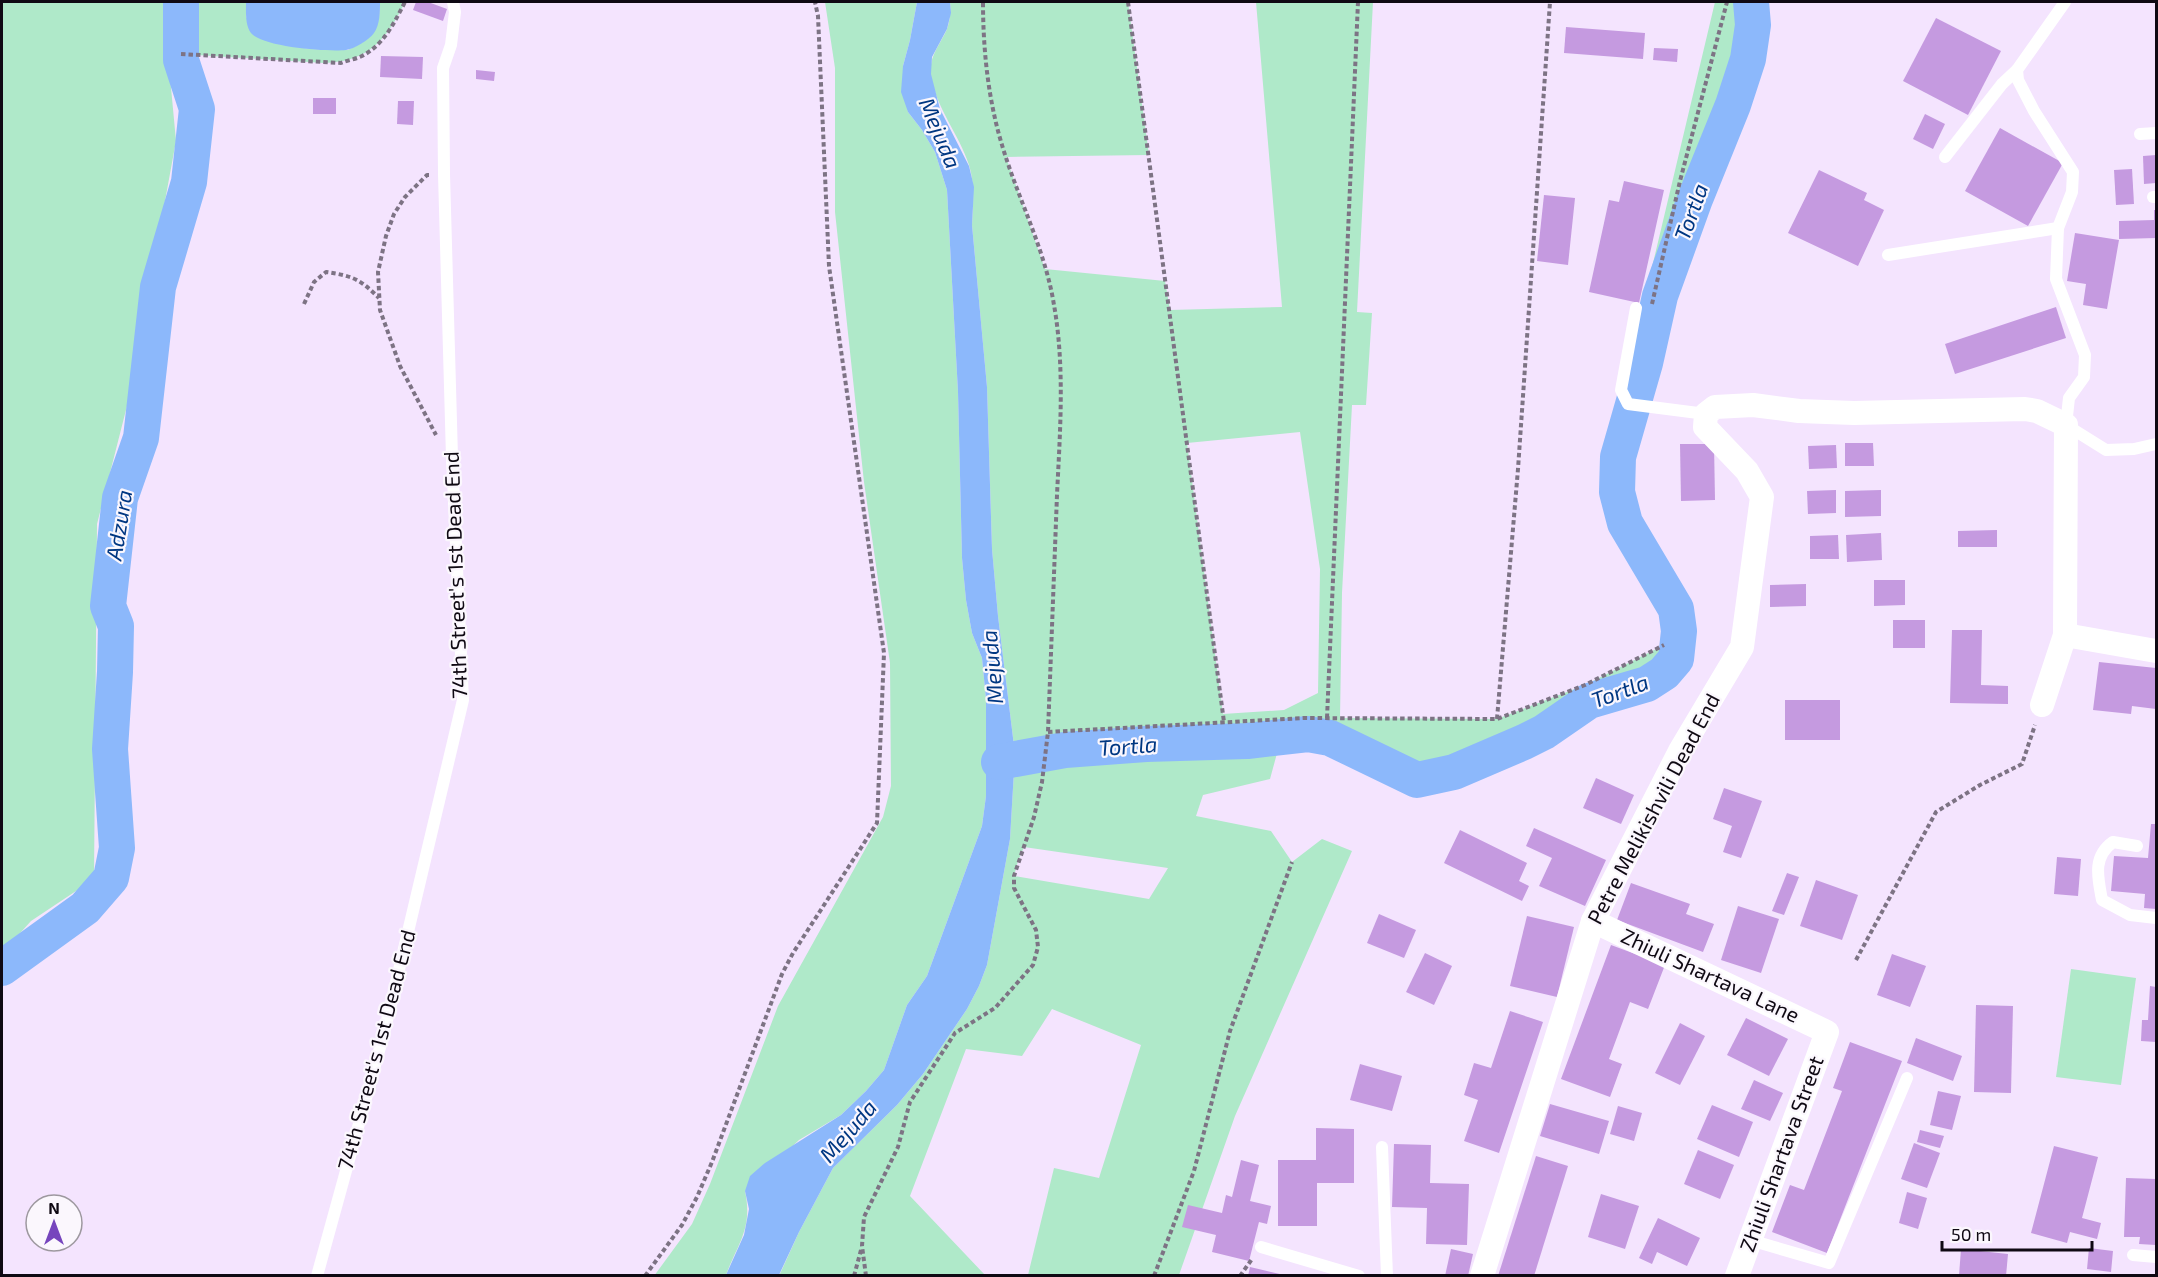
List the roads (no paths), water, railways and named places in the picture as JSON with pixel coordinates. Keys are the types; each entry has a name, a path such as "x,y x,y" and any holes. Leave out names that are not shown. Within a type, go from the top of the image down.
{"street":[{"path":"1706,421 1715,407 1753,405 1799,411 1854,413 2025,409 2037,411 2066,425 2065,635 2042,705"},
{"name":"Petre Melikishvili Dead End","path":"1482,1275 1593,921 1680,751 1742,647 1762,497 1747,471 1706,421"},
{"path":"2065,635 2157,651"},
{"name":"Zhiuli Shartava Lane","path":"1593,921 1827,1032"},
{"name":"Zhiuli Shartava Street","path":"1737,1275 1827,1032"}],"lane":[{"name":"74th Street's 1st Dead End","path":"317,1275 384,1033 463,700 452,457 444,174 443,68 451,45 455,12 453,2"},
{"path":"1945,157 2002,84 2017,70 2065,2"},
{"path":"2017,70 2018,80 2034,111 2073,172 2072,192 2058,228 2056,279 2085,355 2084,377 2069,398 2066,425 2106,450 2134,449 2157,444"},
{"path":"2139,134 2157,133"},
{"path":"1888,255 2058,228"},
{"path":"1636,308 1621,390 1628,404 1706,421"},
{"path":"2137,846 2113,842 2103,849 2097,870 2102,900 2130,915 2157,918"},
{"path":"1750,1240 1830,1263 1907,1078"},
{"path":"1382,1147 1387,1275"},
{"path":"1261,1247 1359,1275"},
{"path":"2133,1255 2157,1257"}],"water":[{"path":"246,2 380,2 379,18 372,36 349,49 325,50 296,48 258,38 249,30"},
{"name":"Mejuda","path":"917,2 950,2 951,13 947,29 932,57 931,74 940,109 969,166 974,187 972,225 987,387 992,549 1015,754 1010,839 987,965 967,1009 923,1074 897,1105 833,1168 779,1275 726,1275 744,1235 749,1209 745,1191 750,1176 765,1163 841,1115 884,1070 907,1005 927,976 982,826 986,796 986,699 982,658 972,633 966,600 962,558 958,392 947,190 935,152 908,112 901,92 903,66"}],"waterway":[{"name":"Adzura","path":"2,968 85,908 111,878 117,848 110,749 116,626 108,606 120,498 141,438 158,287 189,182 197,109 181,60 181,2"},
{"name":"Tortla","path":"999,762 1065,750 1146,744 1247,741 1308,734 1330,738 1417,780 1454,772 1524,742 1544,732 1589,701 1647,684 1664,673 1676,659 1679,631 1676,609 1625,523 1617,492 1618,457 1645,363 1660,296 1695,199 1733,105 1748,59 1753,25 1751,2"}]}
